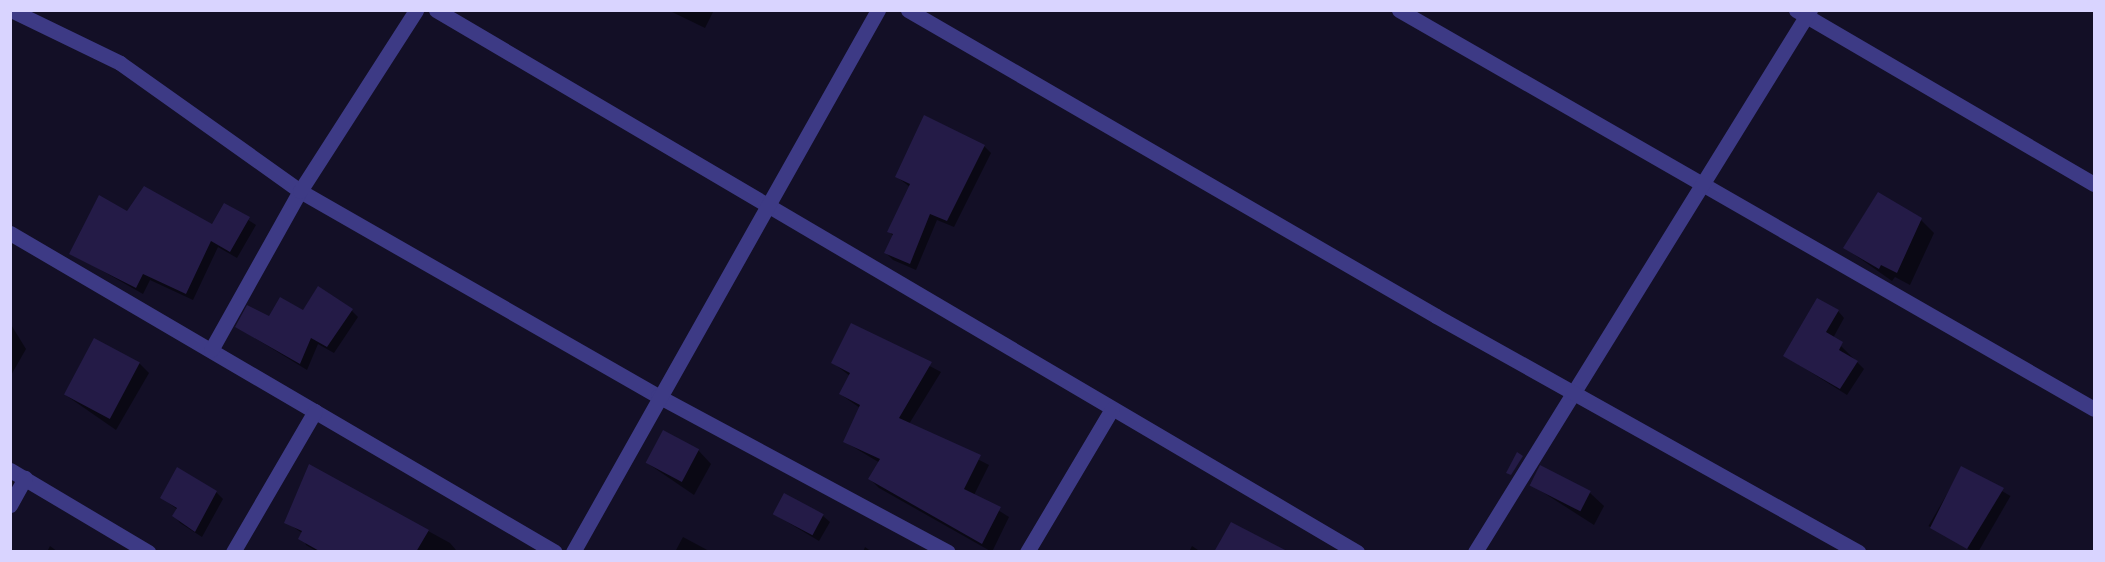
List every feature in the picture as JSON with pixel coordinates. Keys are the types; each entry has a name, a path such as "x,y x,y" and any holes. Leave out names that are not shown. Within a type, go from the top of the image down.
{"street":[{"path":"11,10 120,63 300,191 658,396 948,552"},
{"path":"211,350 300,191 416,10"},
{"path":"436,10 1357,552"},
{"path":"573,552 658,396 878,10"},
{"path":"908,10 1436,316 1573,389 1859,552"},
{"path":"1399,10 2094,409"},
{"path":"1475,552 1573,389 1705,187 1804,13 2094,184"},
{"path":"10,233 555,552"},
{"path":"1027,552 1112,409"},
{"path":"233,552 315,411"},
{"path":"10,470 148,552"},
{"path":"10,505 25,478"}],"building":[{"path":"924,115 985,145 947,221 930,214 910,264 884,253 893,234 887,232 910,184 895,177"},
{"path":"144,186 212,224 224,203 250,217 230,252 211,241 186,294 143,274 136,288 69,254 99,195 127,211"},
{"path":"1878,192 1922,218 1897,273 1881,265 1879,269 1843,248"},
{"path":"318,286 353,309 327,347 311,338 300,364 235,327 247,305 269,316 280,297 303,310"},
{"path":"1817,298 1839,310 1826,332 1843,342 1839,350 1858,361 1840,389 1783,356"},
{"path":"851,323 932,362 899,418 981,455 964,489 1001,507 982,544 868,479 880,459 843,442 860,405 839,394 850,373 831,363"},
{"path":"94,338 140,362 110,419 64,395"},
{"path":"663,430 699,449 682,482 646,463"},
{"path":"1517,452 1523,456 1511,475 1506,473"},
{"path":"309,464 429,530 416,552 321,552 298,539 302,531 284,523"},
{"path":"1540,465 1591,491 1580,511 1530,485"},
{"path":"1961,466 2004,488 1967,549 1930,528"},
{"path":"177,467 217,491 195,532 172,516 177,508 160,498"},
{"path":"784,493 824,514 812,535 773,514"},
{"path":"1231,522 1289,552 1214,552"}]}
